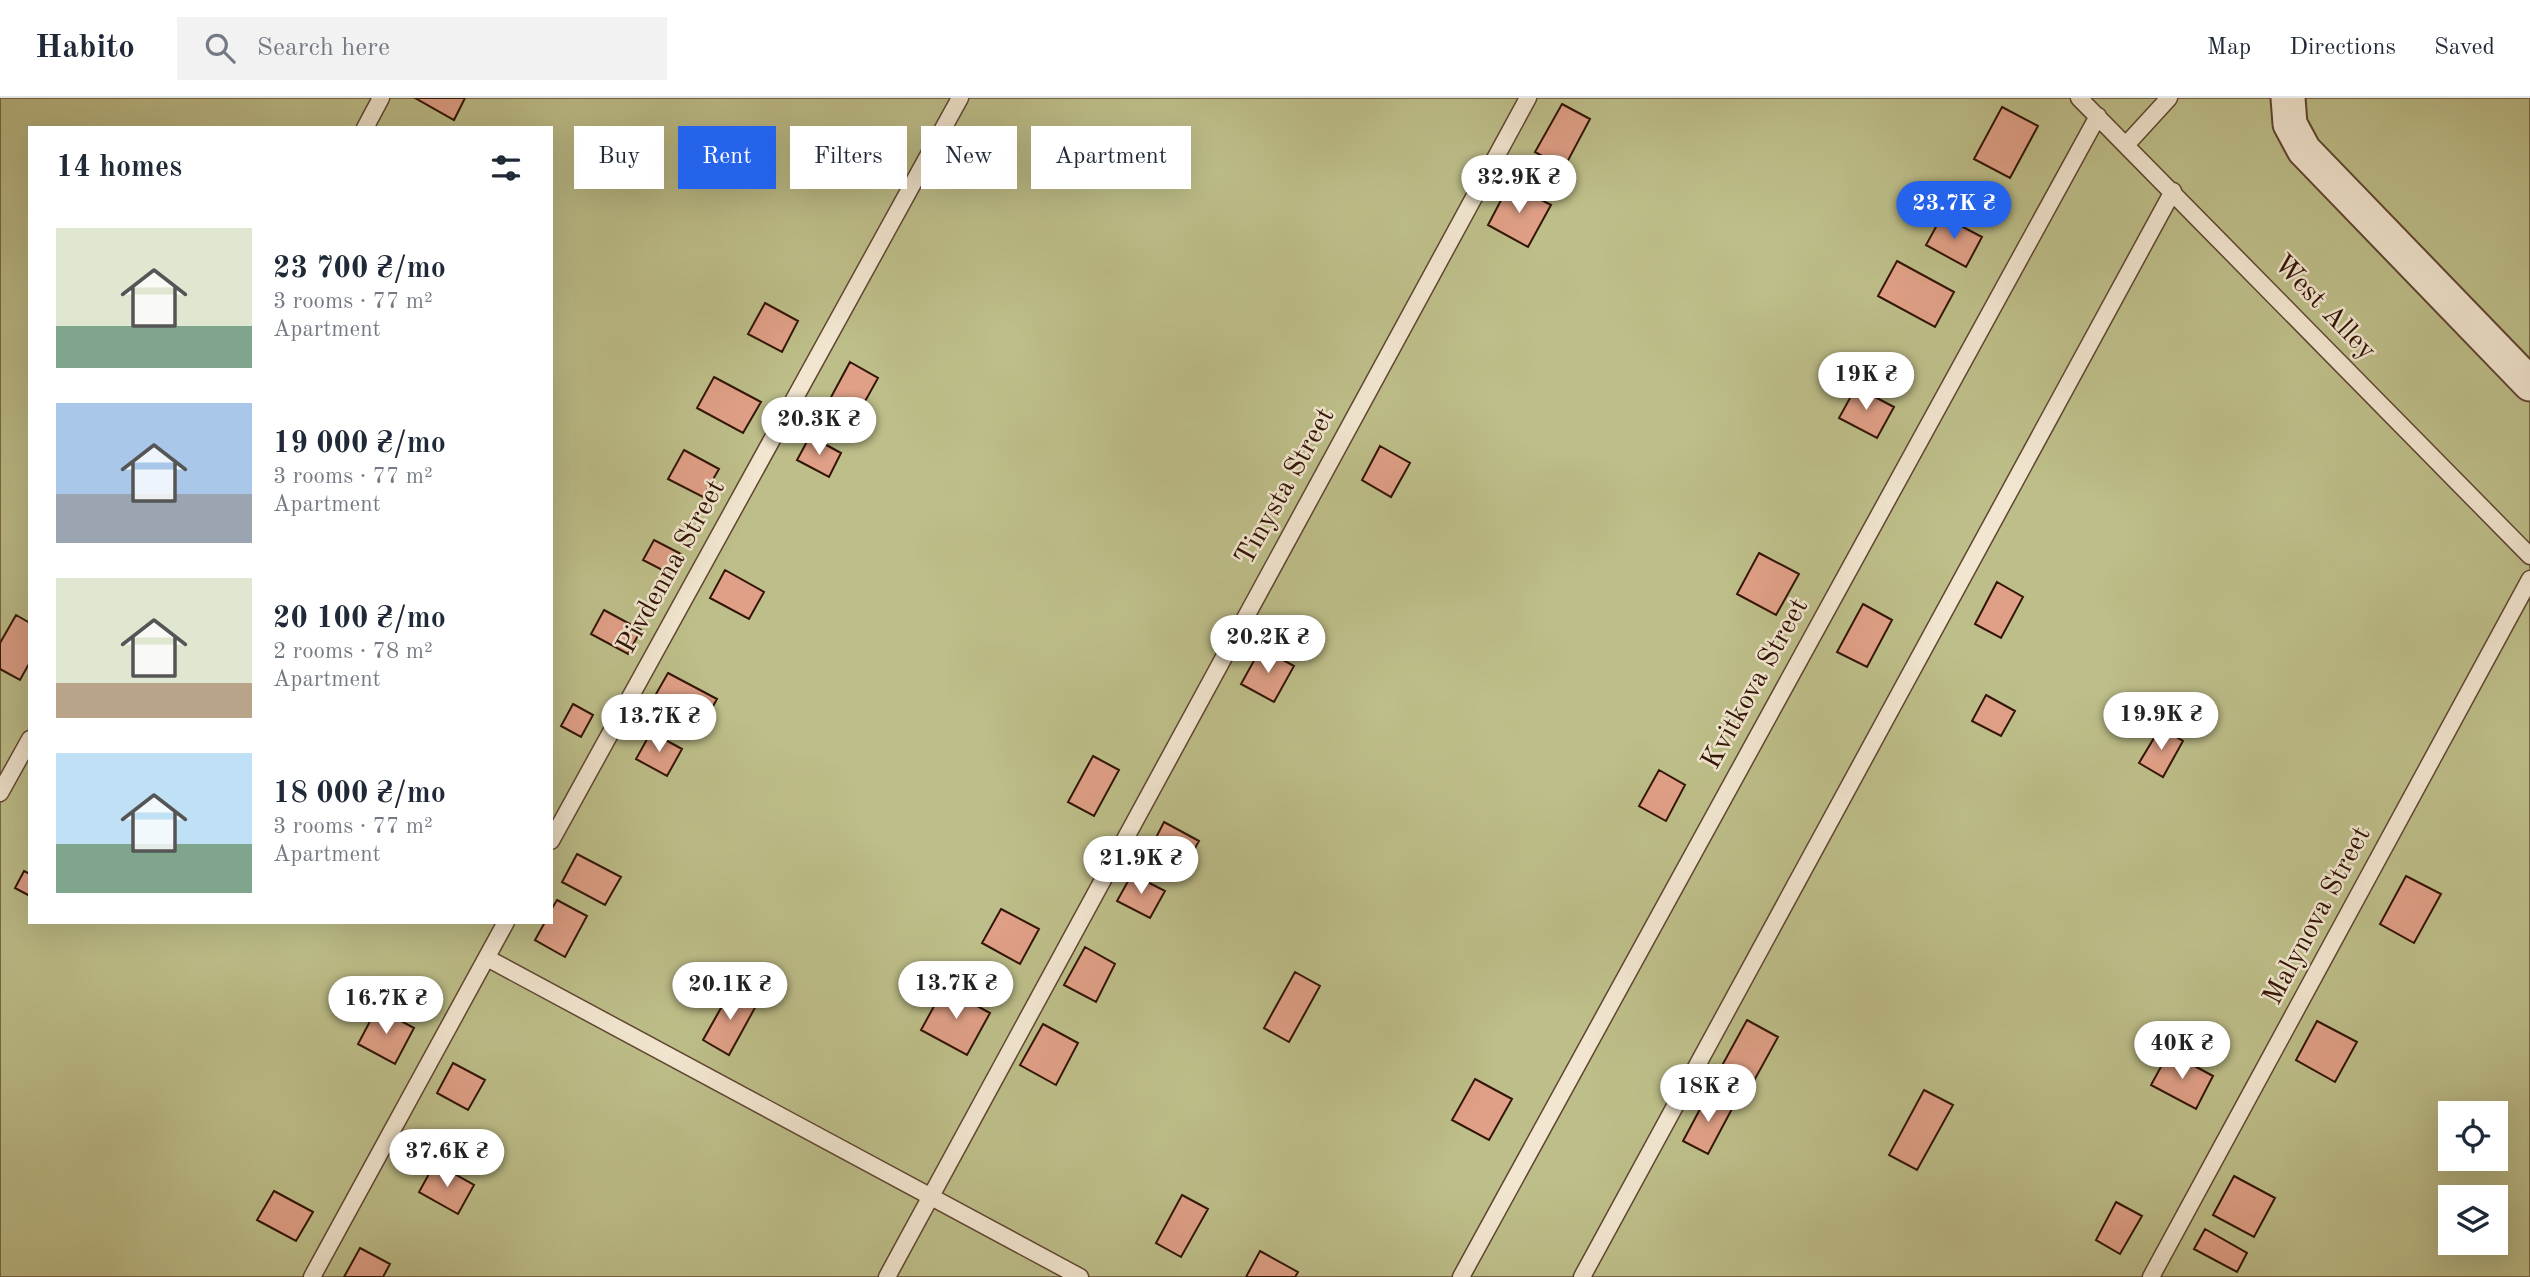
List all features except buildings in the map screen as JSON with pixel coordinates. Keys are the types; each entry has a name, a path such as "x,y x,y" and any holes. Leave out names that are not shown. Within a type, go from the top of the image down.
{"street":[{"path":"2288,98 2290,124 2304,150 2530,384"}],"lane":[{"path":"366,126 381,98"},
{"name":"Pivdenna Street","path":"553,837 960,98"},
{"name":"Tinysta Street","path":"887,1277 1528,98"},
{"name":"West Alley","path":"2079,98 2530,556"},
{"path":"2126,145 2169,98"},
{"name":"Kvitkova Street","path":"1461,1277 2098,116"},
{"path":"1582,1277 2173,191"},
{"name":"Malynova Street","path":"2151,1277 2530,579"},
{"path":"0,793 28,743"},
{"path":"312,1277 505,924"},
{"path":"487,958 1080,1277"}],"green space":[{"path":"0,98 2530,98 2530,1277 0,1277"}]}
